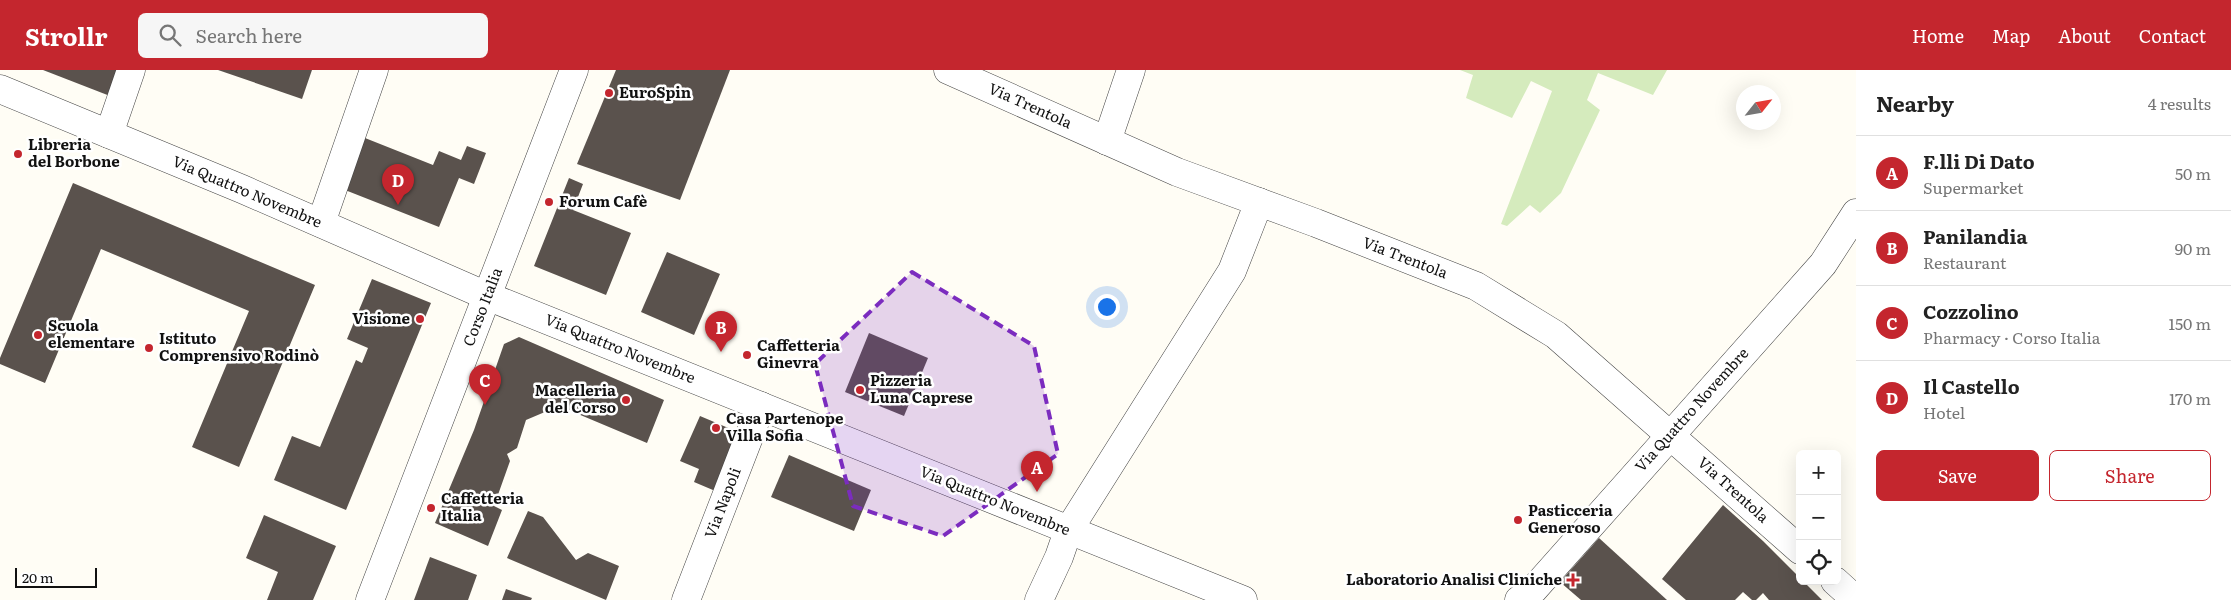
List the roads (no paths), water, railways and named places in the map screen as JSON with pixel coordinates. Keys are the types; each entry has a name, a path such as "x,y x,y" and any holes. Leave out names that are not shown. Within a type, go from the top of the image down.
{"street":[{"path":"109,134 131,70"},
{"path":"322,223 374,70"},
{"name":"Corso Italia","path":"370,600 574,70"},
{"name":"Via Trentola","path":"948,70 1177,172 1476,286 1556,335 1796,546"},
{"path":"1107,141 1131,70"},
{"name":"Via Quattro Novembre","path":"0,90 322,223 487,296 1243,600"},
{"path":"1039,600 1059,557 1068,531 1232,271 1259,202"},
{"name":"Via Quattro Novembre","path":"1519,600 1534,589 1823,264 1856,213"},
{"name":"Via Napoli","path":"686,600 761,406"},
{"path":"1839,585 1856,600"}],"place":[{"name":"EuroSpin","path":"609,93"},
{"name":"Libreria del Borbone","path":"18,154"},
{"name":"Forum Cafè","path":"549,202"},
{"name":"Il Castello","path":"398,205"},
{"name":"Visione","path":"420,319"},
{"name":"Scuola elementare","path":"38,335"},
{"name":"Istituto Comprensivo Rodinò","path":"149,348"},
{"name":"Panilandia","path":"721,352"},
{"name":"Caffetteria Ginevra","path":"747,355"},
{"name":"Pizzeria Luna Caprese","path":"860,390"},
{"name":"Macelleria del Corso","path":"626,400"},
{"name":"Cozzolino","path":"485,405"},
{"name":"Casa Partenope Villa Sofia","path":"716,428"},
{"name":"F.lli Di Dato","path":"1037,492"},
{"name":"Caffetteria Italia","path":"431,508"},
{"name":"Pasticceria Generoso","path":"1518,520"},
{"name":"Laboratorio Analisi Cliniche","path":"1573,580"}]}
